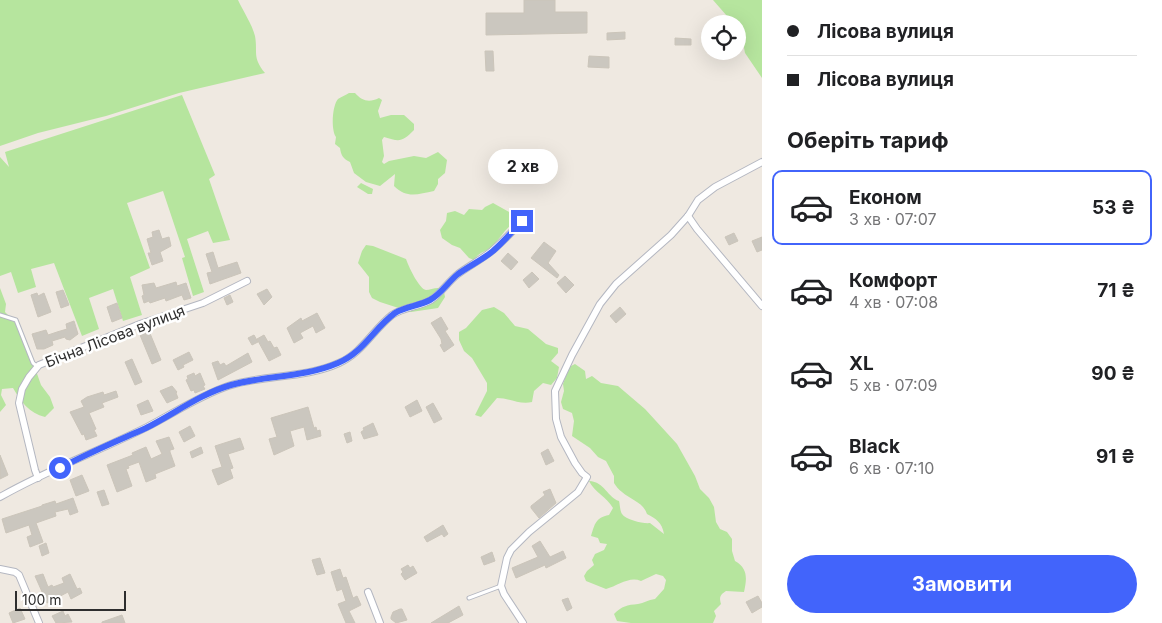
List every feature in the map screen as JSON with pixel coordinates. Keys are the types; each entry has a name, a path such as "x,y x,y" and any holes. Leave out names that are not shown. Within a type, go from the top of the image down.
{"street":[{"path":"523,623 504,594 501,586 507,558 511,550 529,532 578,492 587,477 582,474 575,464 561,437 556,419 555,391 572,355 600,304 616,284 671,235 688,216 698,200 714,187 762,162"},
{"path":"688,216 762,306"},
{"path":"0,497 148,427 204,396 229,386 252,380 312,373 340,362 356,352 383,323 402,309 428,301 437,296 458,274 492,251 522,221"},
{"name":"Бічна Лісова вулиця","path":"38,478 19,403 22,389 38,367 60,356 140,324 203,304 247,281"},
{"path":"0,569 15,572 18,575 39,623"},
{"path":"368,592 380,623"}],"lane":[{"path":"0,315 16,320 33,363 38,367"},
{"path":"469,598 501,586"}],"green space":[{"path":"0,0 238,0 254,31 258,63 265,73 179,93 106,116 38,133 0,146"},
{"path":"713,0 762,0 762,78 746,54 746,15 726,15"},
{"path":"349,93 355,93 360,98 366,100 379,98 382,100 378,111 380,118 391,115 404,115 414,124 414,130 403,139 394,140 384,137 382,140 384,156 382,162 384,164 389,161 414,156 426,158 438,152 447,160 445,173 438,179 438,184 434,191 418,194 403,193 394,186 395,174 380,186 366,182 354,173 350,162 344,158 340,148 335,144 336,137 333,124 333,112 336,102"},
{"path":"182,95 215,175 209,179 230,240 213,243 208,231 187,239 204,292 193,296 182,258 185,257 163,191 127,203 150,268 130,277 142,315 123,321 113,289 89,298 99,329 82,336 54,263 31,269 36,287 18,293 11,272 0,276 0,157 9,167 5,152"},
{"path":"361,183 373,189 372,194 368,194 357,187"},
{"path":"493,203 511,213 512,224 494,244 474,260 469,258 460,248 442,238 440,230 446,221 447,213 455,211 464,215 469,209 482,210"},
{"path":"366,245 406,259 423,289 438,288 444,292 445,297 438,308 411,312 372,298 369,292 369,277 358,263"},
{"path":"0,288 6,304 5,312 14,321 27,345 41,385 50,397 54,408 45,417 34,413 26,406 13,388 2,389 1,395 6,405 0,412"},
{"path":"494,307 504,313 515,326 528,329 546,344 558,348 558,353 551,361 559,367 557,378 551,385 543,383 534,391 532,402 523,403 497,398 481,417 475,415 487,391 487,383 472,358 464,351 459,340 459,332 466,328 482,310"},
{"path":"575,364 585,371 586,379 592,376 601,383 618,386 645,409 677,444 700,489 709,498 714,507 716,522 720,529 727,532 732,539 732,551 735,561 746,574 744,592 726,591 722,594 720,598 721,604 714,611 716,616 713,623 631,623 617,621 614,614 622,608 655,599 664,589 666,580 663,576 656,574 641,581 632,580 606,589 586,581 584,576 594,565 592,560 595,554 604,550 607,544 600,543 598,538 591,536 596,522 609,515 613,508 589,481 599,484 619,501 624,516 635,521 650,523 664,534 658,521 647,514 640,504 625,495 617,487 614,483 614,476 606,461 598,457 590,448 572,436 574,421 572,413 563,409 561,402 564,391 563,384 569,367"}],"building":[{"path":"524,0 555,0 555,12 587,12 587,33 486,35 486,13 524,13"},
{"path":"625,32 625,39 607,40 607,33"},
{"path":"675,38 691,39 691,45 675,45"},
{"path":"485,51 493,51 494,71 486,71"},
{"path":"589,56 609,57 609,68 588,67"},
{"path":"159,230 162,239 169,237 171,246 160,252 163,261 152,265 148,253 151,253 147,239 153,237 152,232"},
{"path":"734,233 738,241 729,245 725,237"},
{"path":"762,237 762,250 757,252 752,241"},
{"path":"544,242 556,251 548,263 559,275 557,278 531,258"},
{"path":"213,252 218,268 237,262 241,273 210,284 207,273 212,272 206,254"},
{"path":"508,253 518,262 511,270 501,261"},
{"path":"532,272 539,279 529,288 523,280"},
{"path":"565,276 574,285 566,293 557,283"},
{"path":"176,282 177,286 186,283 191,298 184,300 182,295 166,301 165,298 144,303 142,285 154,283 156,288"},
{"path":"267,289 272,297 264,305 257,294"},
{"path":"63,290 69,305 61,308 56,292"},
{"path":"37,293 38,296 44,293 51,312 38,317 31,295"},
{"path":"230,295 233,302 227,305 224,298"},
{"path":"117,303 122,318 112,322 107,307"},
{"path":"620,307 626,314 616,323 610,316"},
{"path":"317,313 325,328 316,333 313,326 300,333 303,338 294,343 287,328 301,318 302,321"},
{"path":"441,317 448,329 445,331 454,345 444,352 440,345 442,344 441,339 431,323"},
{"path":"74,321 78,334 70,340 65,337 52,341 53,345 44,349 37,349 32,334 46,330 48,335 67,329 66,324"},
{"path":"149,331 161,360 152,364 140,335"},
{"path":"254,335 258,342 252,345 248,338"},
{"path":"264,335 274,348 277,347 281,355 269,361 257,339"},
{"path":"189,352 193,360 178,370 173,360"},
{"path":"248,353 252,362 218,380 212,363 218,361 220,365 224,363 226,366"},
{"path":"132,359 142,382 135,385 125,362"},
{"path":"194,373 195,376 200,373 205,385 203,386 205,389 195,393 194,390 191,391 186,380 188,379 187,376"},
{"path":"172,386 177,392 178,398 167,403 160,391"},
{"path":"116,391 118,397 102,403 104,407 89,413 97,436 86,440 70,412 84,407 81,401 87,397 103,392 104,395"},
{"path":"148,400 153,411 141,415 137,405"},
{"path":"417,400 422,411 410,417 405,407"},
{"path":"433,403 442,419 434,423 426,407"},
{"path":"308,407 314,428 316,427 317,431 320,430 321,436 307,440 304,427 290,431 294,446 274,455 269,439 277,437 271,418"},
{"path":"373,423 378,435 364,439 361,432 364,430 363,428"},
{"path":"190,426 195,436 184,442 179,432"},
{"path":"350,432 352,441 347,443 344,434"},
{"path":"169,437 174,449 170,450 170,452 175,466 155,474 156,478 146,482 139,462 128,466 129,468 126,469 132,486 117,492 107,465 133,455 132,453 146,447 151,459 162,454 156,441"},
{"path":"240,438 244,449 228,454 233,468 230,469 233,478 218,485 212,470 222,467 215,446"},
{"path":"201,447 203,453 192,458 190,452"},
{"path":"548,449 554,461 546,465 541,453"},
{"path":"0,455 8,475 0,479"},
{"path":"82,475 89,491 76,496 70,480"},
{"path":"550,489 556,503 539,518 531,506 545,495 543,492"},
{"path":"104,490 109,504 102,506 97,492"},
{"path":"73,498 78,512 70,515 68,509 55,512 56,516 36,523 43,542 30,547 27,537 32,535 29,525 6,533 2,519 55,501 56,504"},
{"path":"443,525 448,534 444,537 442,534 427,542 424,537"},
{"path":"540,541 550,557 563,551 566,558 546,568 545,565 516,578 512,568 538,557 532,546"},
{"path":"46,543 49,553 42,556 39,546"},
{"path":"492,552 495,561 484,565 481,557"},
{"path":"320,558 325,573 317,575 312,560"},
{"path":"408,565 410,568 413,566 417,573 405,580 401,574 403,572 401,569"},
{"path":"340,569 343,578 346,577 353,598 357,596 361,605 349,611 355,623 346,623 338,604 346,601 342,589 337,591 331,572"},
{"path":"43,574 48,587 52,585 53,587 64,583 62,578 70,574 77,589 80,588 82,593 71,599 68,592 47,603 35,576"},
{"path":"758,596 762,607 752,613 746,602"},
{"path":"568,598 572,608 567,611 562,600"},
{"path":"459,606 463,615 448,623 431,623"},
{"path":"20,608 25,619 13,623 9,613"},
{"path":"402,609 407,620 396,623 391,617 393,612"},
{"path":"63,611 65,616 68,614 72,622 56,623 52,616"},
{"path":"122,615 125,623 102,623 102,622"}],"route":[{"path":"60,468 82,456 148,427 204,396 229,386 252,380 312,373 340,362 356,352 383,323 402,309 428,301 437,296 458,274 492,251 522,221"}]}
